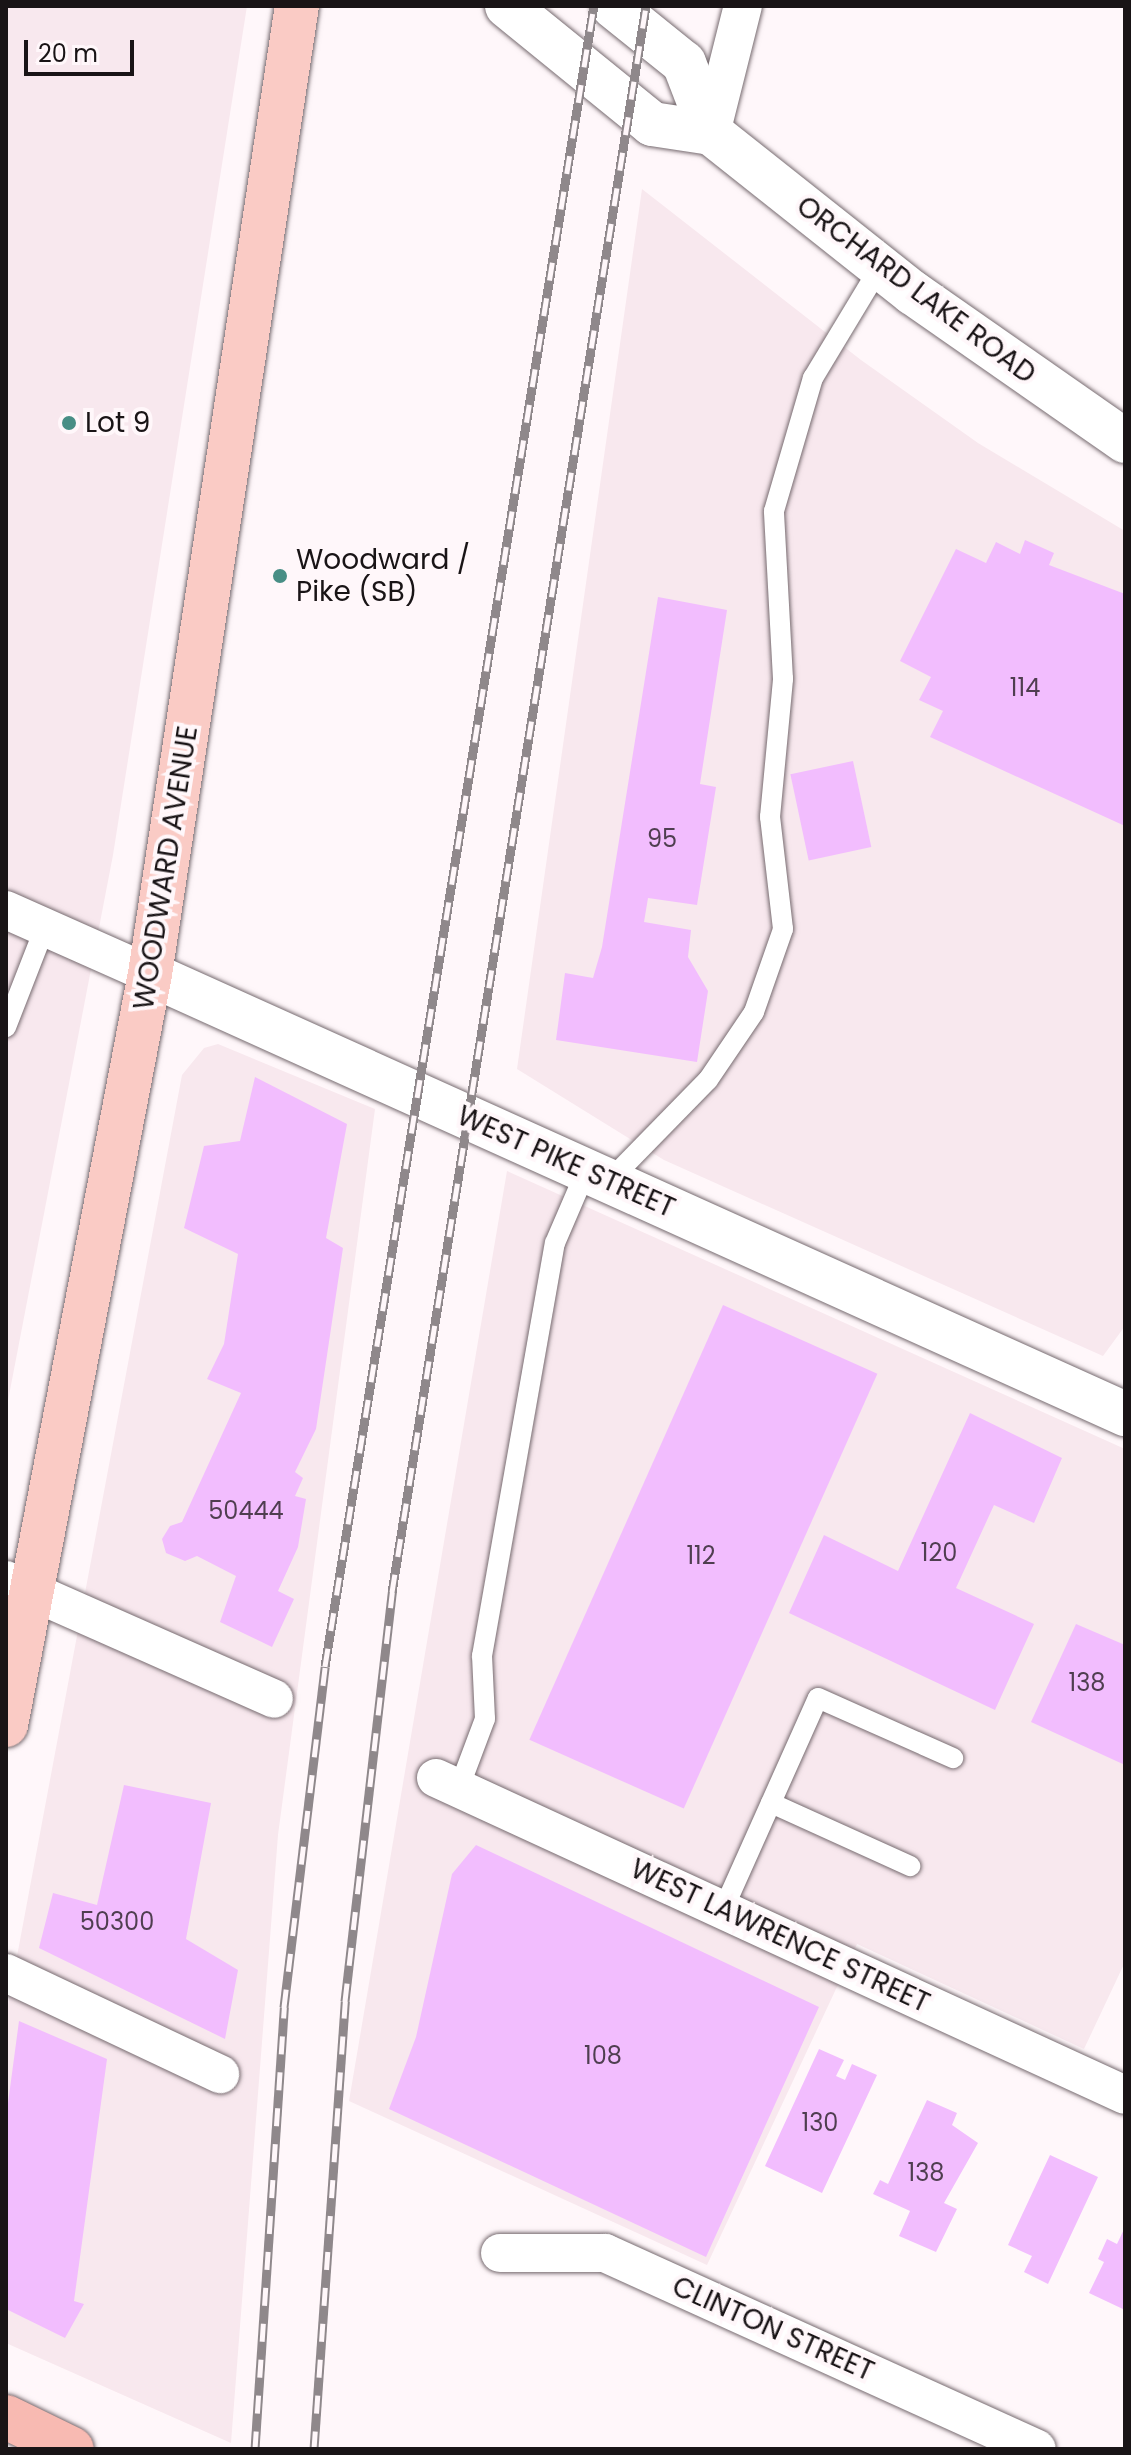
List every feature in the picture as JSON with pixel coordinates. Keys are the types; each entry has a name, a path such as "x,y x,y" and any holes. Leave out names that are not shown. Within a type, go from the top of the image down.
{"highway":[{"path":"6,2417 72,2449"}],"main road":[{"name":"WOODWARD AVENUE","path":"6,1725 19,1586 150,974 297,6"}],"street":[{"name":"ORCHARD LAKE ROAD","path":"507,6 652,124 711,133 880,267 1125,441"},
{"path":"613,6 684,63 711,133"},
{"path":"711,133 743,6"},
{"name":"WEST PIKE STREET","path":"6,910 1122,1407"},
{"path":"19,1586 274,1699"},
{"name":"WEST LAWRENCE STREET","path":"447,1783 1125,2095"},
{"path":"6,1973 220,2074"},
{"name":"CLINTON STREET","path":"500,2253 605,2253 1037,2449"}],"lane":[{"path":"447,1783 485,1719 482,1656 555,1243 598,1176 708,1080 754,1012 783,929 770,817 783,679 774,511 813,378 880,267"},
{"path":"6,1027 45,927"},
{"path":"723,1910 818,1698 953,1758"},
{"path":"771,1803 910,1866"}],"shaded area":[{"path":"6,6 247,6 113,855 6,1411"},
{"path":"642,189 861,360 978,443 1125,531 1125,1326 1103,1356 664,1160 517,1069"},
{"path":"218,1044 375,1109 278,1835 231,2443 6,2343 6,2015 182,1075 204,1048"},
{"path":"507,1171 1125,1449 1125,1962 1084,2049 857,1944 707,2265 349,2101"}],"building":[{"path":"1025,540 1054,553 1049,565 1125,594 1125,826 930,737 943,711 919,700 931,677 900,661 956,549 986,563 996,542 1020,554"},
{"path":"658,597 727,610 700,784 716,787 697,905 648,898 644,922 691,930 688,957 708,991 697,1062 556,1040 565,973 593,978 602,947"},
{"path":"853,761 871,847 809,860 790,774"},
{"path":"255,1077 347,1124 326,1238 343,1248 316,1429 295,1472 303,1478 295,1496 306,1499 298,1547 278,1591 294,1599 272,1647 220,1622 236,1576 197,1556 185,1561 166,1553 162,1539 170,1526 182,1522 241,1393 207,1379 224,1344 238,1254 184,1228 204,1146 240,1141"},
{"path":"723,1305 877,1374 684,1809 529,1740"},
{"path":"970,1413 1062,1458 1034,1523 994,1505 956,1588 1034,1624 995,1710 789,1613 824,1535 898,1571"},
{"path":"1076,1624 1125,1645 1125,1765 1031,1722"},
{"path":"124,1785 211,1803 186,1939 238,1970 225,2039 39,1948 53,1893 97,1905"},
{"path":"476,1845 819,2007 706,2257 389,2109 416,2037 452,1874"},
{"path":"19,2021 107,2059 74,2301 84,2304 65,2338 6,2309 6,2118"},
{"path":"819,2049 844,2060 836,2076 845,2080 852,2064 877,2075 822,2193 765,2166"},
{"path":"927,2100 957,2113 952,2125 978,2143 944,2203 957,2209 936,2252 899,2236 910,2211 873,2194 880,2180 888,2184"},
{"path":"1050,2155 1098,2177 1048,2284 1024,2272 1032,2256 1008,2245"},
{"path":"1125,2227 1125,2310 1089,2293 1104,2262 1098,2259 1107,2239 1117,2244"}],"railway":[{"path":"255,2449 284,2007 325,1666 594,6"},
{"path":"314,2449 345,2001 392,1592 646,6"}],"place":[{"name":"Lot 9","path":"69,423"},
{"name":"Woodward / Pike (SB)","path":"280,576"}]}
